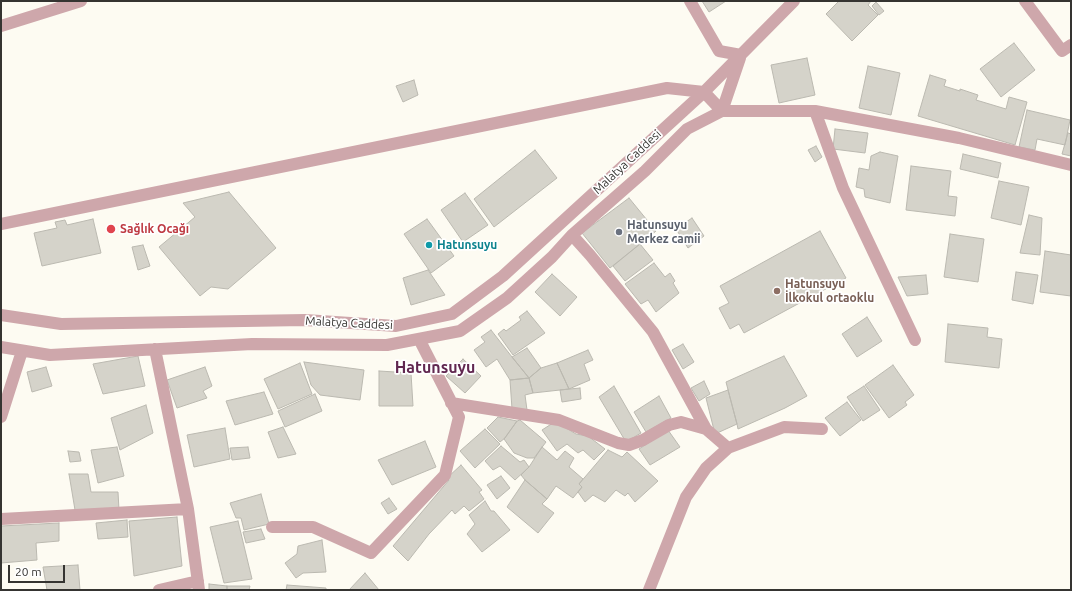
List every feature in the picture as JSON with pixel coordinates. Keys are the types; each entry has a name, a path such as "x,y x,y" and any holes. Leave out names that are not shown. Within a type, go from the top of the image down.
{"street":[{"path":"1,26 81,1"},
{"path":"690,1 719,51 741,55 722,111"},
{"name":"Malatya Caddesi","path":"1,315 61,324 305,320 396,326 452,314 503,276 704,92 794,1"},
{"path":"1025,1 1062,50 1071,44"},
{"path":"1,224 667,88 704,92 722,111"},
{"path":"1,348 50,355 252,344 386,345 460,331 507,298 552,257 572,235 645,170 687,129 722,111 815,111 959,138 1071,165"},
{"path":"815,111 843,188 915,340"},
{"path":"572,235 590,254 653,332 706,429 728,448"},
{"path":"419,339 459,417"},
{"path":"155,349 188,510 199,585 158,590"},
{"path":"1,417 22,350"},
{"path":"451,403 559,420 618,444 629,444 643,440 668,425 681,422 706,429"},
{"path":"272,527 313,527 371,553 445,475 459,417 466,406"},
{"path":"649,590 686,497 706,468 728,448 784,427 822,428"},
{"path":"1,519 188,510"}],"building":[{"path":"702,1 726,1 709,12"},
{"path":"839,1 871,1 868,5 878,15 852,41 826,14"},
{"path":"876,2 884,11 879,15 872,6"},
{"path":"1014,43 1035,70 1001,97 980,69"},
{"path":"807,58 815,95 779,103 771,65"},
{"path":"868,66 900,73 891,115 859,108"},
{"path":"930,75 946,80 944,86 978,95 976,100 1006,109 1009,97 1027,102 1015,145 918,116"},
{"path":"414,80 418,95 403,102 396,86"},
{"path":"1027,110 1070,120 1065,145 1037,139 1035,150 1019,147"},
{"path":"835,129 868,133 865,153 833,149"},
{"path":"1068,133 1071,134 1071,156 1062,154"},
{"path":"816,146 822,157 815,162 808,150"},
{"path":"535,150 557,178 494,227 474,199"},
{"path":"880,152 898,156 890,203 865,197 864,189 856,187 859,168 869,170 871,156"},
{"path":"963,154 1001,163 998,178 960,169"},
{"path":"911,166 951,171 948,196 957,197 955,216 906,210"},
{"path":"999,181 1029,187 1021,225 991,218"},
{"path":"229,192 276,248 228,289 211,287 200,296 159,247 195,217 183,203"},
{"path":"465,193 488,225 463,242 441,210"},
{"name":"Hatunsuyu Merkez camii","path":"629,198 656,231 610,268 582,233"},
{"path":"1029,215 1042,218 1040,255 1020,253"},
{"path":"692,218 704,236 688,248 676,229"},
{"path":"93,219 101,253 42,266 34,233 57,228 55,222 65,220 67,225"},
{"name":"Hatunsuyu","path":"427,219 454,256 431,273 404,234"},
{"name":"Hatunsuyu İlkokul ortaoklu","path":"820,231 846,278 744,333 739,324 730,329 719,308 729,303 720,286"},
{"path":"950,234 984,239 978,282 944,277"},
{"path":"640,244 653,260 625,281 613,266"},
{"path":"143,245 150,266 138,270 132,247"},
{"path":"1045,251 1071,255 1071,296 1040,292"},
{"path":"654,263 665,277 670,273 675,281 673,283 679,293 656,312 648,300 641,304 625,284"},
{"path":"428,270 445,295 411,305 403,278"},
{"path":"1016,272 1038,275 1033,304 1012,300"},
{"path":"552,274 577,297 560,316 535,292"},
{"path":"926,275 928,294 907,296 898,277"},
{"path":"527,311 545,333 513,355 498,334 504,329 506,331 521,320 519,317"},
{"path":"867,317 882,341 857,357 842,334"},
{"path":"948,324 988,328 987,337 1002,339 999,368 945,362"},
{"path":"491,330 529,378 510,380 497,359 486,367 474,350 485,342 481,337"},
{"path":"683,344 694,362 683,369 672,350"},
{"path":"527,348 541,368 529,378 512,357"},
{"path":"588,350 593,360 584,364 590,380 569,389 557,363"},
{"path":"138,356 145,386 103,394 93,364"},
{"path":"784,356 807,396 785,408 738,429 726,382"},
{"path":"463,359 481,376 465,393 446,376"},
{"path":"304,362 364,370 360,400 320,395 311,385"},
{"path":"300,363 312,394 278,409 264,379"},
{"path":"557,363 569,389 533,393 529,378 541,368"},
{"path":"893,365 914,395 905,402 907,405 889,418 865,385"},
{"path":"46,367 52,386 32,392 27,372"},
{"path":"205,367 212,386 203,391 207,398 177,408 167,380"},
{"path":"379,371 411,373 413,406 379,406"},
{"path":"529,378 533,393 525,395 527,410 512,409 510,380"},
{"path":"704,381 710,394 699,401 691,388"},
{"path":"614,386 641,433 626,442 599,397"},
{"path":"864,386 880,410 863,421 847,397"},
{"path":"580,388 581,399 562,402 560,390"},
{"path":"728,390 737,424 715,434 706,398"},
{"path":"264,392 273,414 235,425 226,401"},
{"path":"315,394 322,411 285,427 278,411"},
{"path":"659,396 671,418 646,432 634,412"},
{"path":"847,402 861,420 840,436 825,418"},
{"path":"146,405 153,433 120,450 111,418"},
{"path":"498,417 517,421 505,438 500,442 487,428"},
{"path":"520,420 546,442 534,458 527,458 514,453 504,439 517,421"},
{"path":"553,423 563,426 576,434 588,436 605,449 594,460 583,450 578,453 567,444 557,451 542,430"},
{"path":"283,427 296,454 278,458 268,432"},
{"path":"225,428 230,459 194,467 187,435"},
{"path":"485,429 500,444 475,468 460,451"},
{"path":"668,430 680,447 650,465 639,449"},
{"path":"425,441 436,467 392,485 378,460"},
{"path":"501,446 520,462 524,460 529,467 515,480 500,466 493,470 485,461"},
{"path":"117,447 124,476 98,483 91,450"},
{"path":"248,447 250,458 232,460 230,448"},
{"path":"542,447 557,460 565,451 574,458 569,467 583,479 579,484 582,487 573,498 556,486 547,499 521,475 529,467"},
{"path":"608,450 622,457 627,452 658,481 635,502 628,493 625,496 616,490 605,502 593,495 585,502 578,492 582,487 579,484"},
{"path":"68,451 79,452 81,461 70,462"},
{"path":"461,465 482,490 479,492 484,499 469,511 464,506 455,514 452,510 429,534 408,561 393,546 449,480 447,478"},
{"path":"69,474 88,474 91,492 118,492 119,510 75,510"},
{"path":"501,476 510,488 497,499 487,485"},
{"path":"525,480 547,499 542,504 554,513 538,533 507,507"},
{"path":"261,494 269,524 244,530 241,518 236,518 230,503"},
{"path":"389,498 397,509 388,514 381,503"},
{"path":"485,501 491,511 494,511 510,530 482,552 467,534 475,524 469,515"},
{"path":"177,517 182,566 134,576 129,521"},
{"path":"127,520 128,537 98,539 96,523"},
{"path":"238,521 252,579 224,583 210,527"},
{"path":"59,523 59,541 36,543 37,560 1,563 1,526"},
{"path":"261,529 265,539 246,543 243,532"},
{"path":"322,540 326,572 303,573 296,578 285,563 297,554 298,546"},
{"path":"78,565 80,590 47,590 43,567"},
{"path":"365,573 379,590 349,590"},
{"path":"209,584 227,586 227,590 209,590"},
{"path":"287,585 326,588 326,590 286,590"},
{"path":"227,586 250,586 249,590 227,590"}],"place":[{"name":"Sağlık Ocağı","path":"111,229"},
{"name":"Hatunsuyu Merkez camii","path":"619,232"},
{"name":"Hatunsuyu","path":"429,245"},
{"name":"Hatunsuyu İlkokul ortaoklu","path":"777,291"}],"district":[{"name":"Hatunsuyu","path":"435,368"}]}
